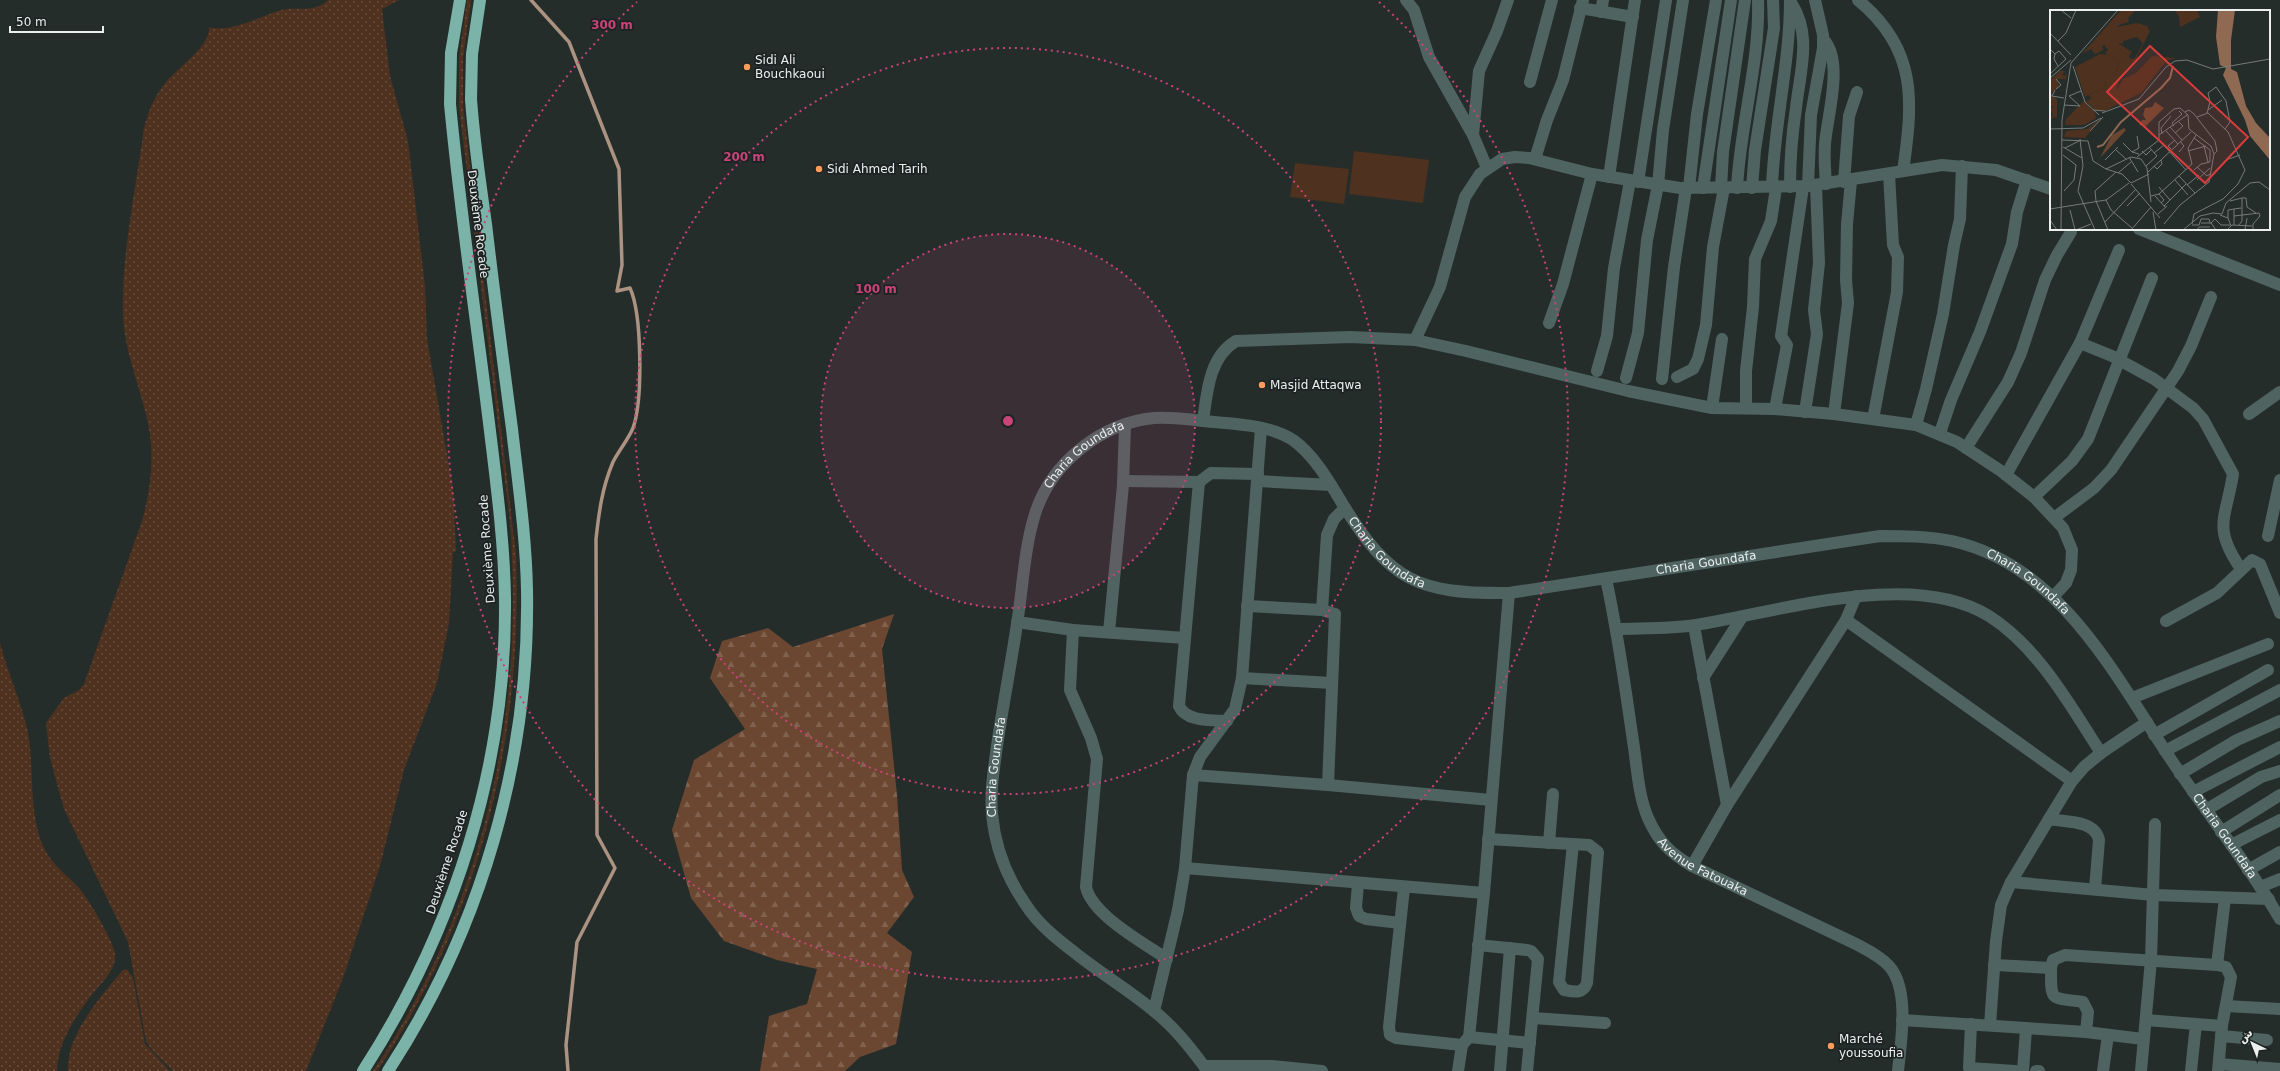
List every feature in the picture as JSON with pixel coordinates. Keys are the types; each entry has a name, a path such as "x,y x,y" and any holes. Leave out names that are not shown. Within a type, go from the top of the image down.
{"highway":[{"name":"Deuxième Rocade","path":"363,1071 415,982 457,882 486,778 493,743 502,672 505,599 502,527 450,104 451,53 460,0"},
{"name":"Deuxième Rocade","path":"388,1071 436,988 467,920 480,884 496,834 510,776 521,709 526,664 527,589 522,514 472,107 472,54 480,0"}],"street":[{"path":"1406,0 1414,10 1429,57 1473,135 1487,168"},
{"path":"1473,135 1479,70 1497,31 1508,0"},
{"path":"1530,82 1552,0"},
{"path":"1601,12 1603,0"},
{"path":"1609,177 1635,0"},
{"path":"1597,371 1607,336 1614,268 1634,182 1666,0"},
{"path":"1626,378 1638,333 1647,240 1658,185 1663,130 1683,0"},
{"path":"1662,379 1674,266 1688,188 1697,114 1716,0"},
{"path":"1703,188 1731,0"},
{"path":"1677,377 1689,372 1696,365 1706,325 1713,247 1723,188 1723,152 1745,0"},
{"path":"1737,188 1740,148 1757,33 1758,0"},
{"path":"1752,188 1755,150 1774,28 1774,0"},
{"path":"1805,412 1817,334 1814,310 1819,263 1813,186 1811,115 1823,40 1815,0"},
{"path":"1858,0 1888,33 1904,63 1910,102 1903,171"},
{"path":"1790,1 1799,16 1803,42 1802,67 1790,158 1790,187"},
{"path":"1746,408 1746,371 1753,307 1755,259 1771,221 1774,188 1773,151 1787,46 1790,1"},
{"path":"1535,159 1547,120 1563,80 1582,4 1601,12 1633,17"},
{"path":"1775,409 1787,345 1782,336 1813,186 1825,144 1833,81 1831,56 1828,46 1823,40"},
{"path":"1834,414 1848,302 1846,280 1849,116 1857,92"},
{"path":"1415,340 1440,287 1465,197 1470,187 1487,168 1502,159 1515,157 1535,159 1592,174 1634,182 1688,188 1774,188 1813,186 1942,165 1996,170 2050,189"},
{"path":"1916,425 1926,389 1943,314 1954,245 1960,219 1962,166"},
{"path":"1549,324 1563,284 1592,174"},
{"path":"1873,419 1897,292 1898,257 1893,245 1888,174"},
{"path":"1940,434 1951,400 1978,338 2012,244 2018,208 2027,180"},
{"path":"2142,230 2280,285"},
{"path":"1966,448 2010,377 2045,280 2057,255 2071,232"},
{"path":"2006,475 2080,343 2119,250"},
{"path":"2034,497 2072,462 2093,431 2152,278"},
{"path":"2054,518 2088,493 2108,474 2167,388 2191,346 2211,297"},
{"path":"1203,421 1214,365 1228,345 1236,341 1342,337 1415,340 1628,391 1712,408 1775,409 1834,414 1916,425 1940,434 1966,448 2006,475 2034,497 2063,528 2072,550 2070,577 2053,597"},
{"path":"1712,408 1722,339"},
{"path":"2080,343 2120,360 2167,388 2193,408 2203,419 2232,469 2231,486 2223,517 2224,539 2228,550 2241,569"},
{"path":"2249,414 2280,392"},
{"name":"Charia Goundafa","path":"1204,1069 1185,1041 1154,1011 1047,930 1026,907 1006,872 997,845 992,812 992,781 1030,536 1035,514 1048,484 1067,461 1084,446 1100,436 1125,425 1158,418 1203,421 1261,428 1278,432 1303,448 1331,485 1345,508 1374,548 1403,575 1416,582 1454,592 1509,593 1880,536 1916,536 1953,541 1981,550 2024,573 2053,597 2088,638 2132,698 2180,774 2269,899 2280,918"},
{"path":"1109,632 1124,481 1125,425"},
{"path":"1154,1011 1167,959 1185,868 1192,775 1200,757 1235,709 1242,678 1261,428"},
{"path":"1124,481 1198,482 1211,473 1331,485"},
{"path":"2268,536 2280,480"},
{"path":"1198,482 1179,699 1181,711 1190,717 1227,721"},
{"path":"1322,610 1328,535 1334,519 1345,508"},
{"path":"2166,621 2217,593 2250,561 2258,561 2280,613"},
{"name":"Avenue Fatouaka","path":"1606,579 1617,629 1640,786 1647,817 1659,838 1673,855 1692,866 1877,955 1889,966 1897,977 1901,999 1902,1020 1898,1071"},
{"path":"1458,1071 1466,1041 1484,893 1509,593"},
{"path":"1617,629 1694,626 1856,596 1901,595 1950,599 1970,605 2010,631 2027,649 2071,706 2101,753"},
{"path":"1692,866 1727,805 1846,620 1856,596"},
{"path":"1248,606 1332,611 1336,616 1328,785"},
{"path":"1703,678 1742,617"},
{"path":"1846,620 2072,781"},
{"path":"1017,622 1072,630 1185,638"},
{"path":"1694,626 1727,805"},
{"path":"1072,630 1070,690 1091,738 1097,759 1086,887 1088,895 1095,906 1167,959"},
{"path":"2132,698 2268,644"},
{"path":"2154,735 2268,670"},
{"path":"1242,678 1332,683"},
{"path":"2165,751 2280,690"},
{"path":"2180,774 2237,740 2280,721"},
{"path":"1990,1025 1998,921 2011,882 2072,781 2084,767 2101,753 2147,722"},
{"path":"2193,792 2280,747"},
{"path":"2206,810 2261,777 2280,771"},
{"path":"1192,775 1328,785 1491,800"},
{"path":"1549,843 1553,794"},
{"path":"2221,832 2280,795"},
{"path":"2049,819 2088,826 2097,833 2099,840 2095,889"},
{"path":"2230,845 2280,820"},
{"path":"2141,1071 2151,960 2155,824"},
{"path":"1488,839 1573,844 1592,846 1598,852 1599,857 1587,982 1580,992 1564,990 1559,982 1573,844"},
{"path":"2248,870 2280,852"},
{"path":"1185,868 1404,888 1484,893"},
{"path":"2260,887 2280,879"},
{"path":"2011,882 2154,895 2269,899"},
{"path":"1358,884 1356,908 1359,916 1366,919 1400,923"},
{"path":"1404,888 1388,1027 1390,1035 1396,1038 1466,1041 1502,1040 1530,1043"},
{"path":"2217,965 2225,898"},
{"path":"1478,945 1531,951 1538,959 1527,1071"},
{"path":"1500,1071 1510,948"},
{"path":"2086,1032 2086,1007 2083,1002 2059,1000 2053,996 2051,992 2051,968 2053,960 2065,955 2217,965 2226,967 2230,973 2218,1068 2280,1069"},
{"path":"1994,965 2051,968"},
{"path":"2226,1006 2280,1009"},
{"path":"1533,1018 1605,1023"},
{"path":"1902,1020 2086,1032 2143,1039"},
{"path":"2146,1020 2196,1024 2267,1040"},
{"path":"1971,1024 1969,1069 2015,1071"},
{"path":"2191,1071 2196,1024"},
{"path":"2024,1071 2026,1028"},
{"path":"2103,1071 2108,1035"},
{"path":"1204,1069 1272,1066 1322,1071"}],"shaded area":[{"path":"328,0 399,0 382,9 390,76 408,141 425,286 427,339 453,489 456,551 453,552 449,623 437,683 404,770 380,866 343,978 306,1071 173,1071 151,1049 146,1041 128,942 64,809 50,758 46,723 64,698 79,690 84,684 142,521 147,502 151,473 151,443 149,427 125,332 123,293 124,270 130,222 144,128 149,112 156,96 163,86 191,58 204,42 208,35 209,27 217,29 235,26 281,10 317,7"},
{"path":"467,0 471,0 463,58 463,106 516,554 516,623 512,691 502,758 488,824 468,888 443,951 413,1012 377,1071 373,1071 411,1008 443,943 469,877 488,808 502,738 510,667 513,595 510,522 459,107 459,58"},
{"path":"1354,151 1429,160 1423,203 1349,194"},
{"path":"1295,163 1349,169 1344,204 1290,197"},
{"path":"0,643 28,733 34,811 41,842 51,860 79,888 88,901 106,930 115,954 115,961 110,973 82,1008 67,1034 60,1052 57,1071 0,1071"},
{"path":"127,969 133,978 145,1044 170,1071 68,1071 69,1057 73,1044 86,1017 123,970"}],"green space":[{"path":"894,614 882,649 897,795 902,870 914,897 887,933 912,952 896,1044 860,1057 845,1071 760,1071 769,1016 807,1004 817,969 777,960 724,941 691,898 672,830 694,760 745,729 710,678 722,641 768,628 793,647"}],"waterway":[{"path":"531,0 569,42 619,169 622,265 617,291 630,288 637,317 640,357 640,378 633,428 613,462 606,481 596,539 597,835 615,868 577,942 566,1045 568,1071"}],"place":[{"name":"Sidi Ali Bouchkaoui","path":"747,67"},
{"name":"Sidi Ahmed Tarih","path":"819,169"},
{"name":"Masjid Attaqwa","path":"1262,385"},
{"name":"Marché youssoufia","path":"1831,1046"}]}
